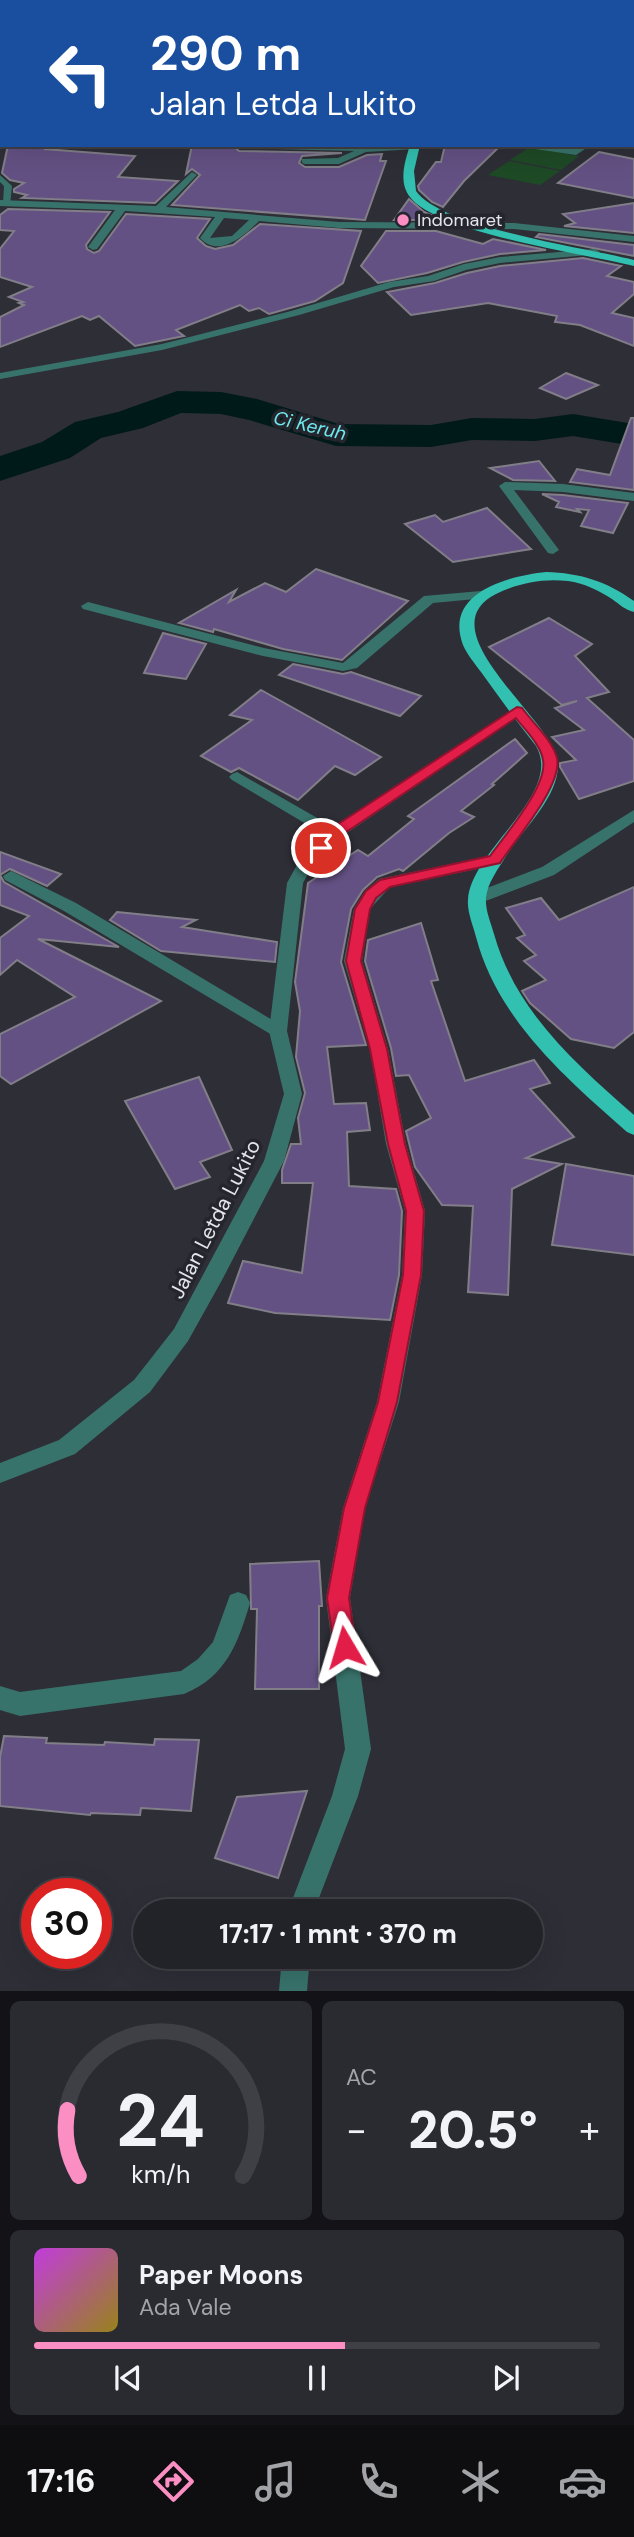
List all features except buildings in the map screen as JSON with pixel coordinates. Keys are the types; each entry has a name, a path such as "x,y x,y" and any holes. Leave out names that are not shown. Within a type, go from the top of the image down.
{"highway":[{"path":"415,147 408,174 416,198 446,215 530,240 595,252 634,263"},
{"path":"634,608 601,587 557,575 513,580 481,595 468,616 470,643 546,748 550,760 550,771 541,793 495,860 477,898 487,952 526,1023 634,1127"}],"street":[{"path":"302,147 398,147"},
{"path":"530,147 576,152 584,147"},
{"path":"305,161 339,161 365,149"},
{"path":"158,209 192,175"},
{"path":"3,203 158,209 376,226 475,225 555,228 634,239"},
{"path":"93,247 122,208"},
{"path":"221,215 205,238 207,240 225,243 233,241 257,218"},
{"path":"0,376 162,347 295,313 393,284 430,279 464,267 500,260 595,252"},
{"path":"553,550 505,486 562,488 634,497"},
{"path":"88,606 263,652 343,667 352,665 429,599 481,595"},
{"name":"Jalan Letda Lukito","path":"0,1473 67,1447 142,1386 181,1335 274,1161 293,1094 278,1031 295,883 309,858 334,834 517,711"},
{"path":"237,777 334,834"},
{"path":"477,898 548,871 634,815"},
{"path":"306,1899 345,1796 358,1749 338,1598 354,1508 388,1402 412,1275 415,1211 396,1144 379,1049 353,961 362,909 371,895 385,883 495,860"},
{"path":"11,876 70,907 278,1031"},
{"path":"0,1698 20,1704 184,1682 204,1673 218,1657 231,1629 238,1603"},
{"path":"293,1991 295,1969"}],"lane":[{"path":"0,177 8,186 3,203"}],"green space":[{"path":"530,147 579,156 561,170 510,160"},
{"path":"509,161 560,171 540,185 488,175"}],"waterway":[{"name":"Ci Keruh","path":"0,469 56,450 88,430 130,420 177,402 221,403 257,410 336,435 431,436 472,429 535,430 573,425 634,435"}],"place":[{"name":"Indomaret","path":"403,220"}],"route":[{"path":"321,848 334,834 517,711 546,748 550,771 541,793 495,860 385,883 371,895 362,909 353,961 379,1049 396,1144 415,1211 412,1275 388,1402 354,1508 338,1598 345,1647"}]}
